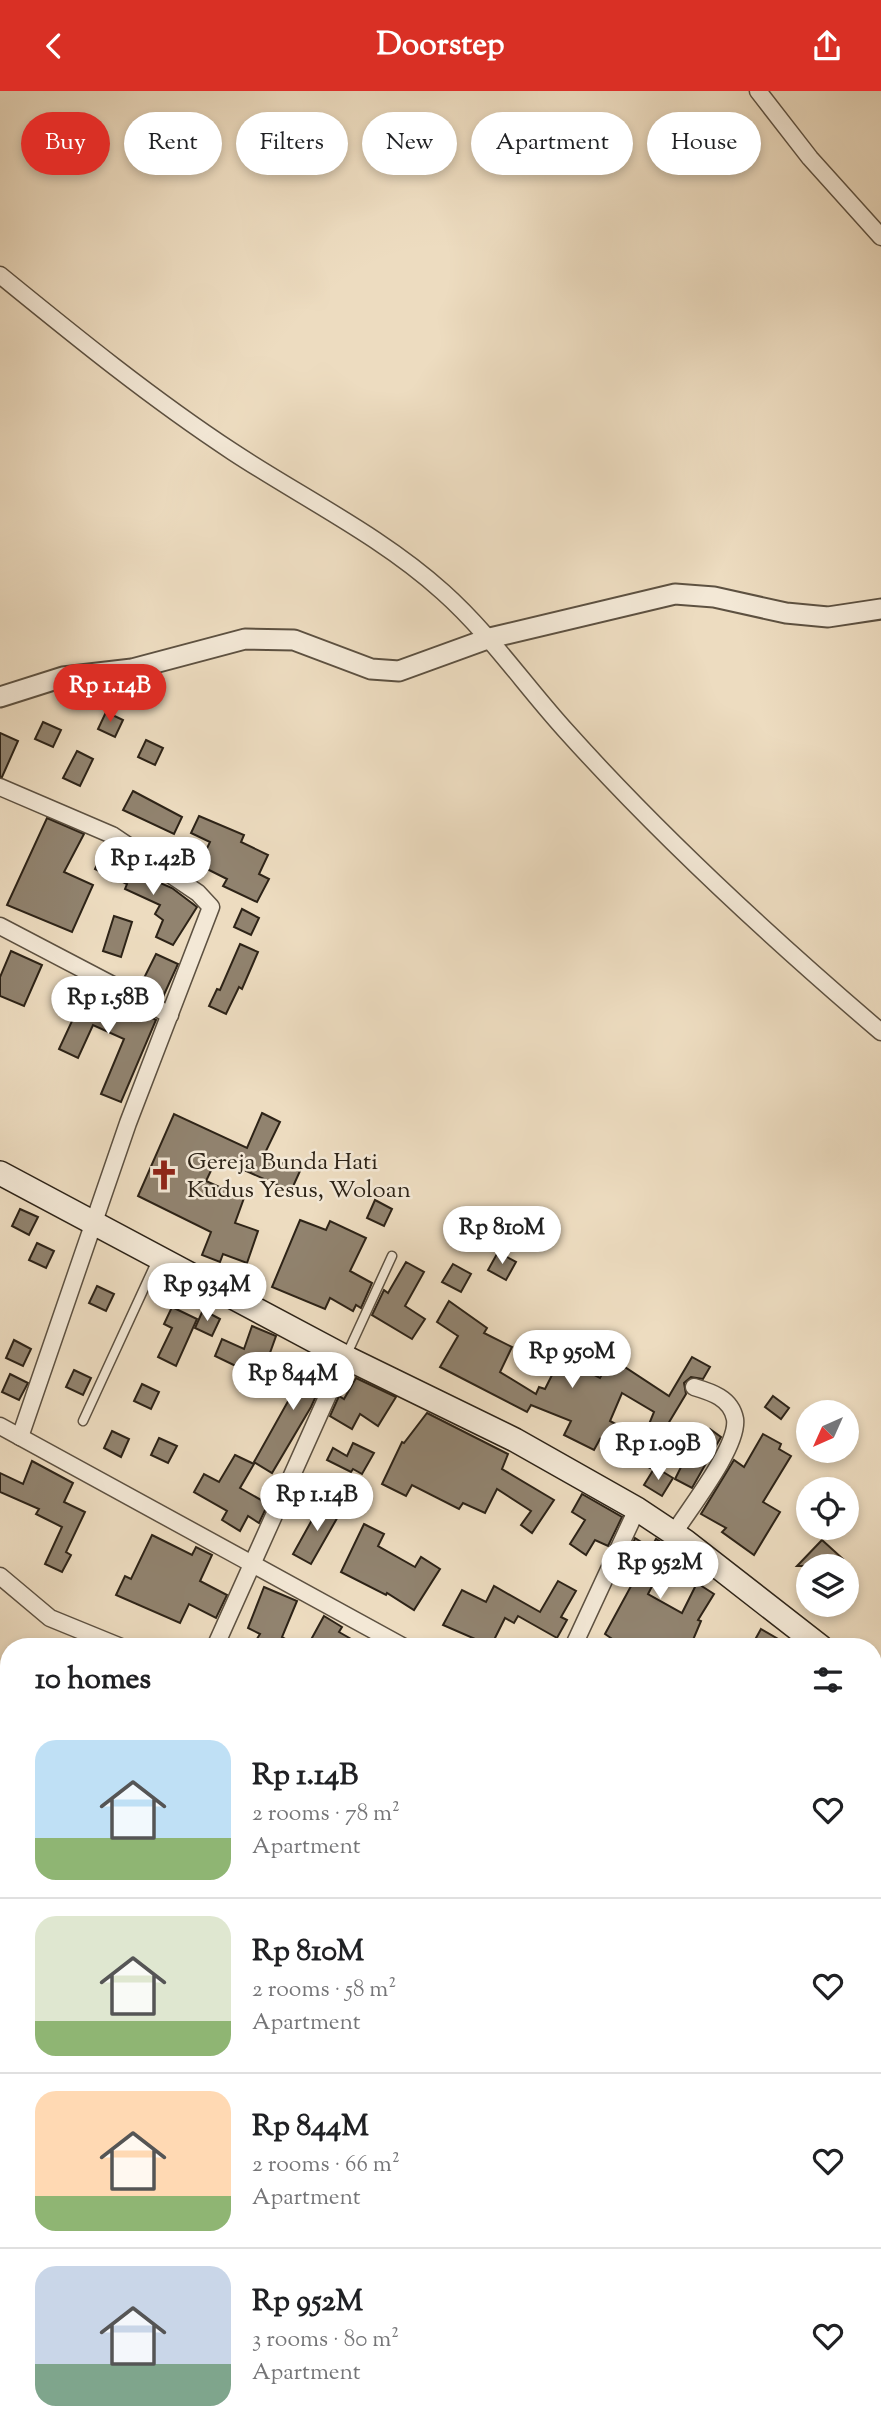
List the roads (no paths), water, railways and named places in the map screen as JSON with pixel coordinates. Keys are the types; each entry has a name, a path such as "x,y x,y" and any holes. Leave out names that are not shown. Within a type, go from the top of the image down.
{"main road":[{"path":"0,1173 345,1357 515,1440 637,1510 674,1534 809,1638"}],"street":[{"path":"758,91 810,158 881,237"},
{"path":"0,275 87,348 166,408 398,555 443,591 490,638 566,731 647,817 775,942 881,1032"},
{"path":"0,697 62,677 131,669 245,639 294,640 371,669 399,671 490,638 675,594 713,597 786,613 828,617 881,608"},
{"path":"0,787 112,835 207,900 211,907 94,1225 20,1437"},
{"path":"0,926 170,1015"},
{"path":"219,1638 345,1357"},
{"path":"674,1534 731,1442 735,1420 728,1405 717,1394 694,1387"},
{"path":"0,1426 164,1513 250,1564 387,1638"},
{"path":"577,1638 637,1510"},
{"path":"0,1576 50,1618 99,1638"}],"lane":[{"path":"345,1357 392,1257"},
{"path":"83,1421 158,1258"}],"place":[{"name":"Gereja Bunda Hati Kudus Yesus, Woloan","path":"164,1175"}]}
